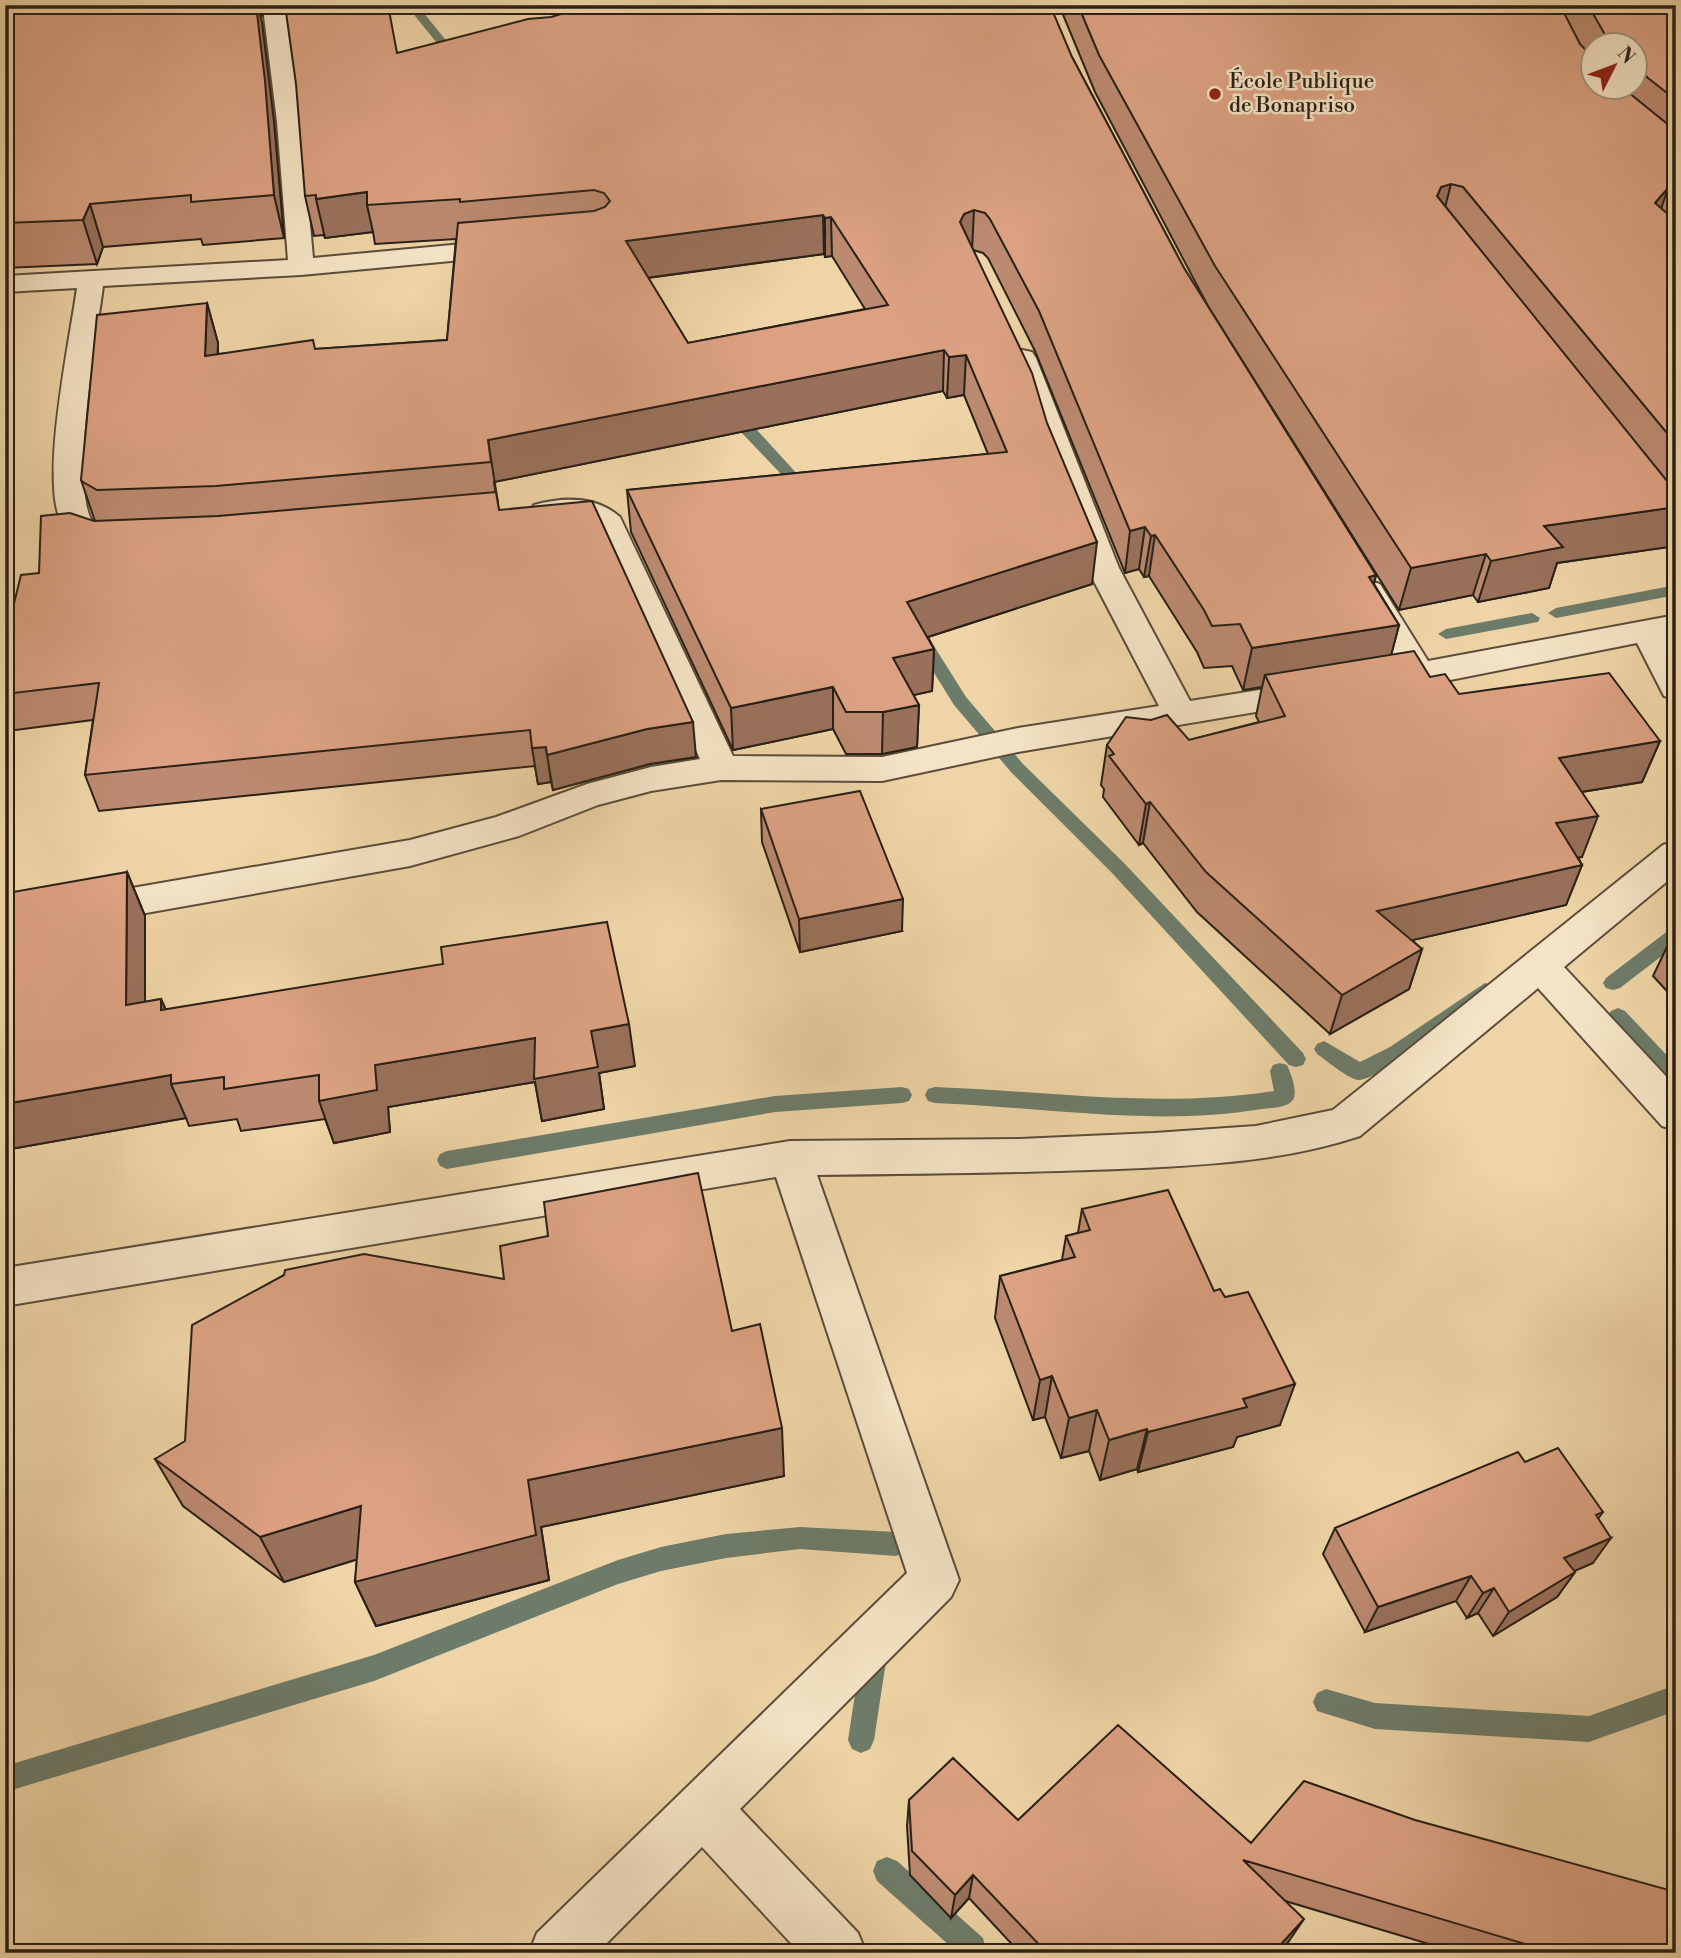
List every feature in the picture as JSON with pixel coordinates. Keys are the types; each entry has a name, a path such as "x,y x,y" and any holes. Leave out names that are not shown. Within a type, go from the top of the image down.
{"street":[{"path":"180,10 411,5"},
{"path":"274,8 289,122 301,267"},
{"path":"5,284 301,267 531,246"},
{"path":"91,279 70,440 68,483 75,518 86,534 106,544 134,543"},
{"path":"1010,334 1045,413 1061,463 1103,568 1180,714"},
{"path":"523,513 578,508 600,513 609,523 721,768"},
{"path":"1357,572 1420,675"},
{"path":"5,924 410,853 506,827 587,796 651,779 721,768 882,769 1018,740 1420,675 1662,628 1676,688"},
{"path":"5,1287 790,1158 1020,1156 1154,1150 1256,1143 1345,1124 1676,854"},
{"path":"1540,966 1676,1114"},
{"path":"557,1953 934,1580 790,1158"},
{"path":"703,1809 838,1953"}],"building":[{"path":"5,5 256,5 274,195 191,202 191,195 90,204 83,220 5,223"},
{"path":"285,5 388,5 397,53 592,5 1050,5 1072,57 1184,268 1376,575 1369,577 1399,625 1252,648 1240,624 1212,626 1155,535 1151,536 1145,527 1130,531 1039,311 990,219 985,213 974,210 964,214 960,222 1032,373 1047,423 1097,542 907,602 934,649 893,658 919,705 883,712 846,712 833,687 731,708 627,490 1007,452 966,355 949,357 944,350 488,440 491,462 216,486 97,490 81,480 97,315 207,303 205,356 313,340 315,349 447,340 458,223 594,211 605,207 610,201 604,193 594,190 460,202 460,199 367,205 367,192 316,199 316,195 305,196 296,84","holes":["823,215 825,218 831,217 888,305 688,343 626,241"]},
{"path":"1078,5 1560,5 1580,44 1580,102 1640,102 1676,131 1676,149 1673,149 1676,152 1676,187 1668,188 1655,203 1676,221 1676,444 1463,187 1451,184 1441,187 1437,196 1676,492 1676,507 1544,526 1563,547 1491,561 1486,554 1411,568 1215,266 1099,55"},
{"path":"1588,5 1676,5 1676,100 1650,80 1650,32 1604,32"},
{"path":"496,492 499,510 592,501 693,722 647,729 547,755 546,747 532,748 530,730 85,775 99,683 5,694 5,640 21,575 39,573 41,516 70,513 94,521 218,516"},
{"path":"1414,651 1430,677 1445,674 1459,694 1609,673 1660,741 1559,758 1598,816 1556,823 1582,865 1377,911 1422,949 1342,995 1206,872 1150,802 1146,804 1109,756 1114,754 1107,745 1126,717 1151,720 1167,715 1189,740 1285,716 1265,675"},
{"path":"860,791 903,899 799,919 761,809"},
{"path":"127,872 126,1005 161,999 161,1010 443,964 441,947 607,922 629,1024 591,1031 598,1067 534,1079 535,1038 375,1065 377,1090 319,1101 319,1075 224,1089 224,1077 171,1084 171,1075 5,1104 7,893"},
{"path":"698,1173 732,1331 760,1324 782,1428 528,1480 536,1535 355,1582 361,1506 260,1537 155,1459 185,1441 192,1325 284,1275 285,1270 364,1254 504,1279 500,1246 548,1236 544,1202"},
{"path":"1168,1190 1214,1291 1220,1289 1225,1297 1248,1292 1295,1384 1243,1399 1247,1407 1109,1440 1097,1410 1069,1418 1052,1376 1040,1380 1000,1276 1075,1257 1066,1236 1090,1230 1082,1209"},
{"path":"1558,1448 1603,1512 1596,1515 1611,1538 1564,1558 1575,1572 1509,1612 1494,1588 1483,1593 1471,1576 1378,1607 1335,1528 1518,1452 1525,1462"},
{"path":"1118,1725 1251,1843 1304,1781 1415,1820 1676,1892 1676,1953 1542,1953 1542,1949 1243,1860 1304,1919 1273,1953 1047,1953 973,1875 955,1895 912,1851 909,1800 953,1758 1018,1820"}],"waterway":[{"path":"419,14 458,62"},
{"path":"731,410 805,491"},
{"path":"1556,613 1676,590"},
{"path":"1446,634 1532,618"},
{"path":"921,639 960,701 1017,768 1118,868 1296,1059"},
{"path":"1613,983 1676,935"},
{"path":"1324,1049 1359,1072 1397,1052 1485,990"},
{"path":"1618,1016 1676,1079"},
{"path":"935,1095 1109,1106 1196,1108 1282,1098 1285,1095 1280,1071"},
{"path":"447,1160 775,1104 902,1095"},
{"path":"5,1779 374,1668 618,1572 661,1559 726,1546 800,1538 896,1544"},
{"path":"861,1740 874,1655"},
{"path":"1326,1702 1375,1716 1589,1729 1676,1698"},
{"path":"887,1871 973,1948 973,1953"}],"place":[{"name":"École Publique de Bonapriso","path":"1215,94"}]}
